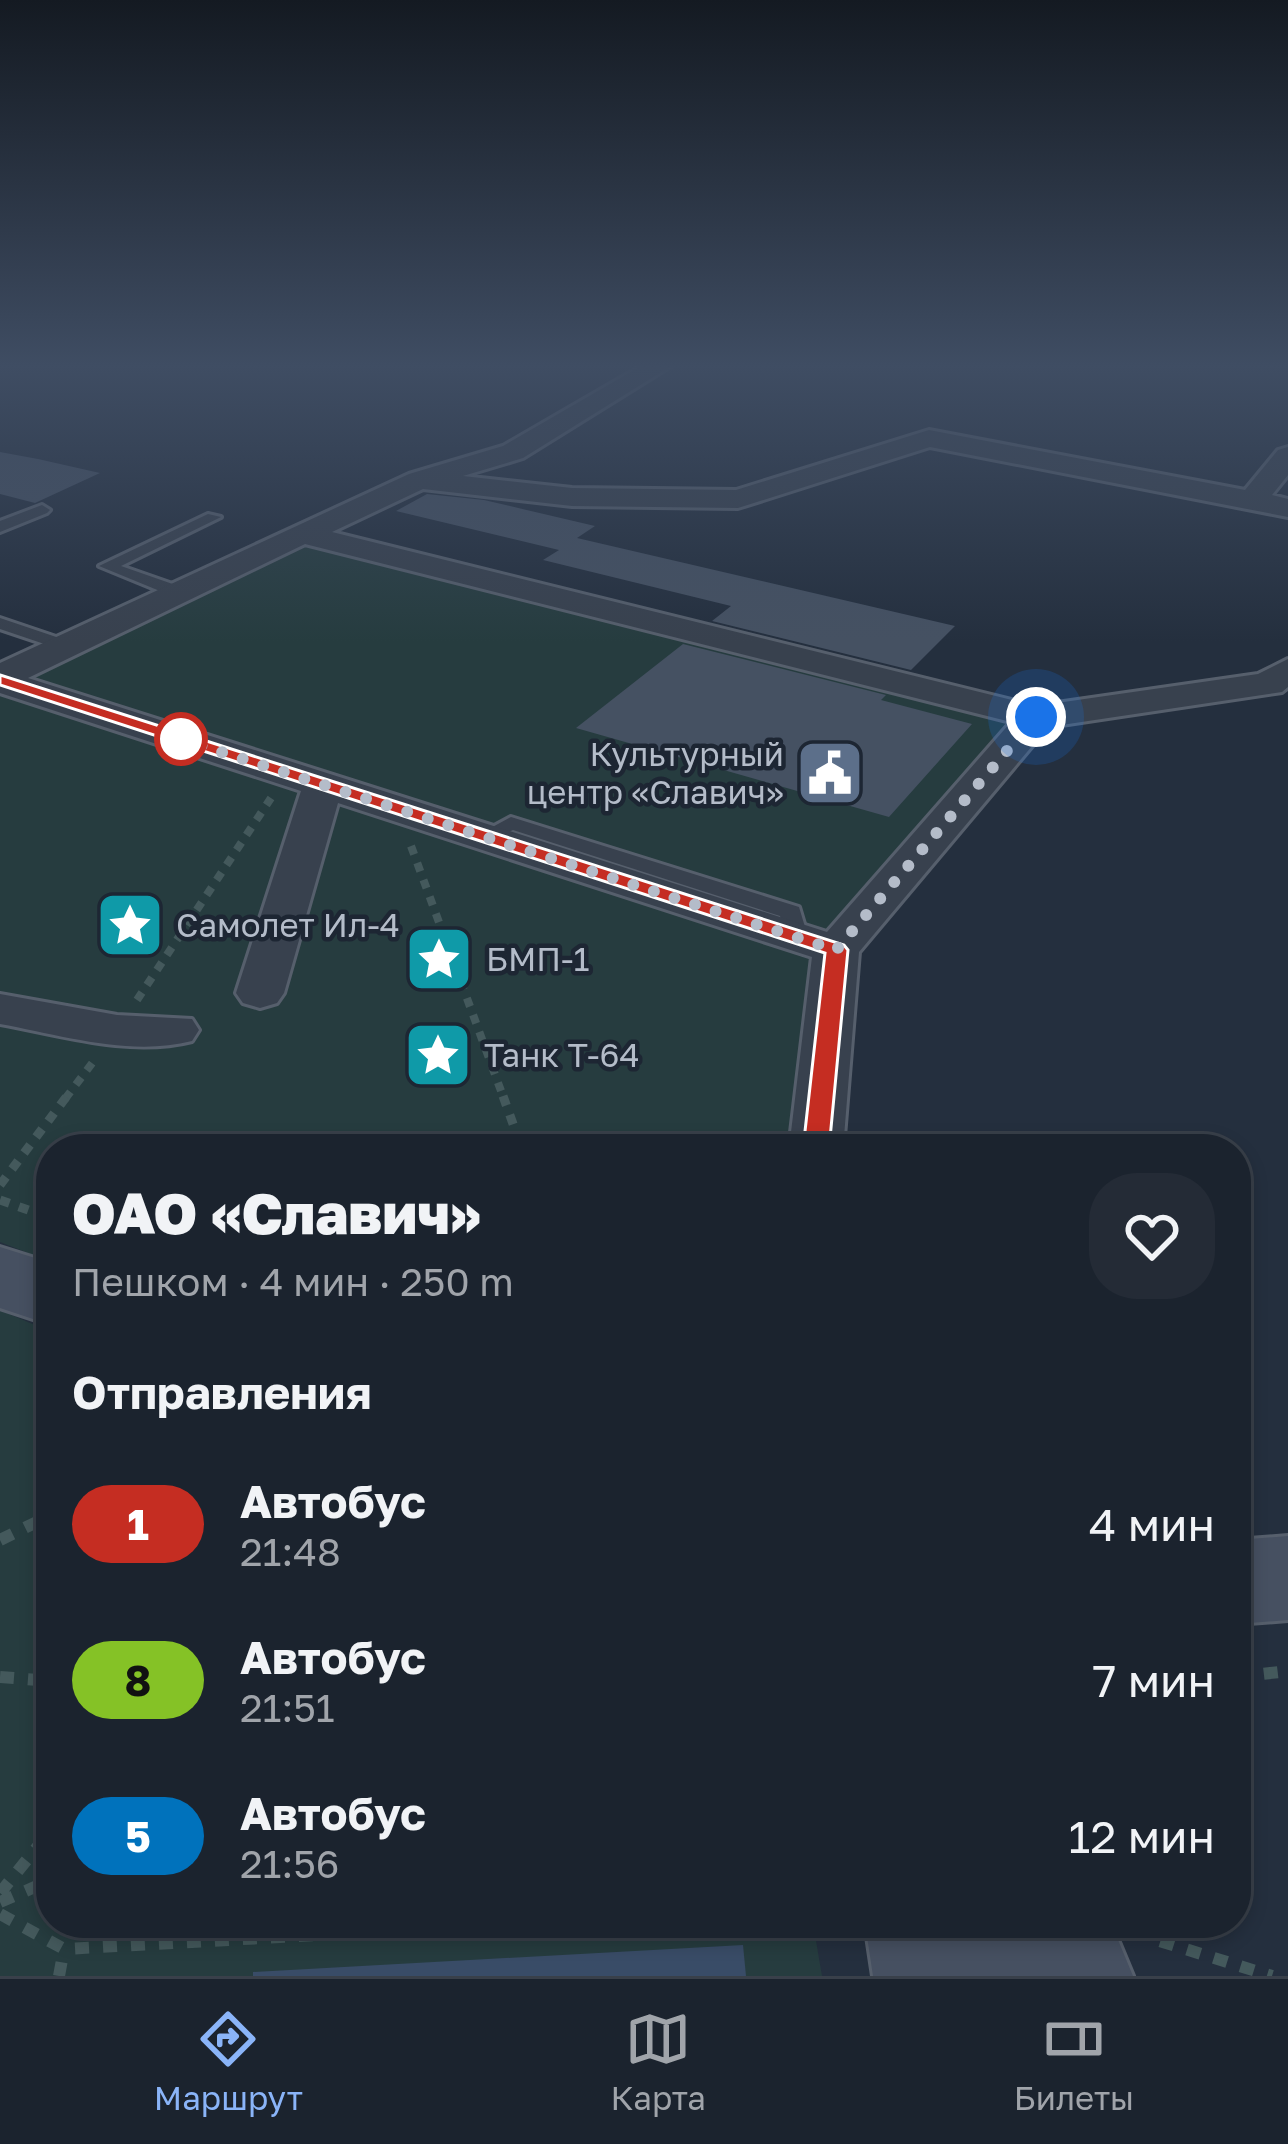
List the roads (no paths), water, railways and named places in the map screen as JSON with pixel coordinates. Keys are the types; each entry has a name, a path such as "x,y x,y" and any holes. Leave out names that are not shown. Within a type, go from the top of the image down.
{"main road":[{"path":"1251,1581 1288,1578"},
{"path":"924,1938 931,1976"},
{"path":"998,1938 1075,1976"}],"street":[{"path":"0,679 419,480 492,458"},
{"path":"419,480 572,497 738,499 866,458"},
{"path":"1034,458 1288,508"},
{"path":"1252,500 1286,458"},
{"path":"302,534 1036,717 1269,684 1288,670"},
{"path":"0,679 231,761 305,779 816,943"},
{"path":"816,1134 816,943 1036,717"},
{"path":"260,993 305,779"},
{"path":"0,1009 117,1030 175,1030"}],"lane":[{"path":"0,527 42,510"},
{"path":"178,592 107,566 213,517"},
{"path":"0,623 65,646"}],"water":[{"path":"743,1945 746,1976 253,1976 253,1972"}],"place":[{"name":"Культурный центр «Славич»","path":"830,773"},
{"name":"Самолет Ил-4","path":"130,925"},
{"name":"БМП-1","path":"439,959"},
{"name":"Танк Т-64","path":"438,1055"}]}
